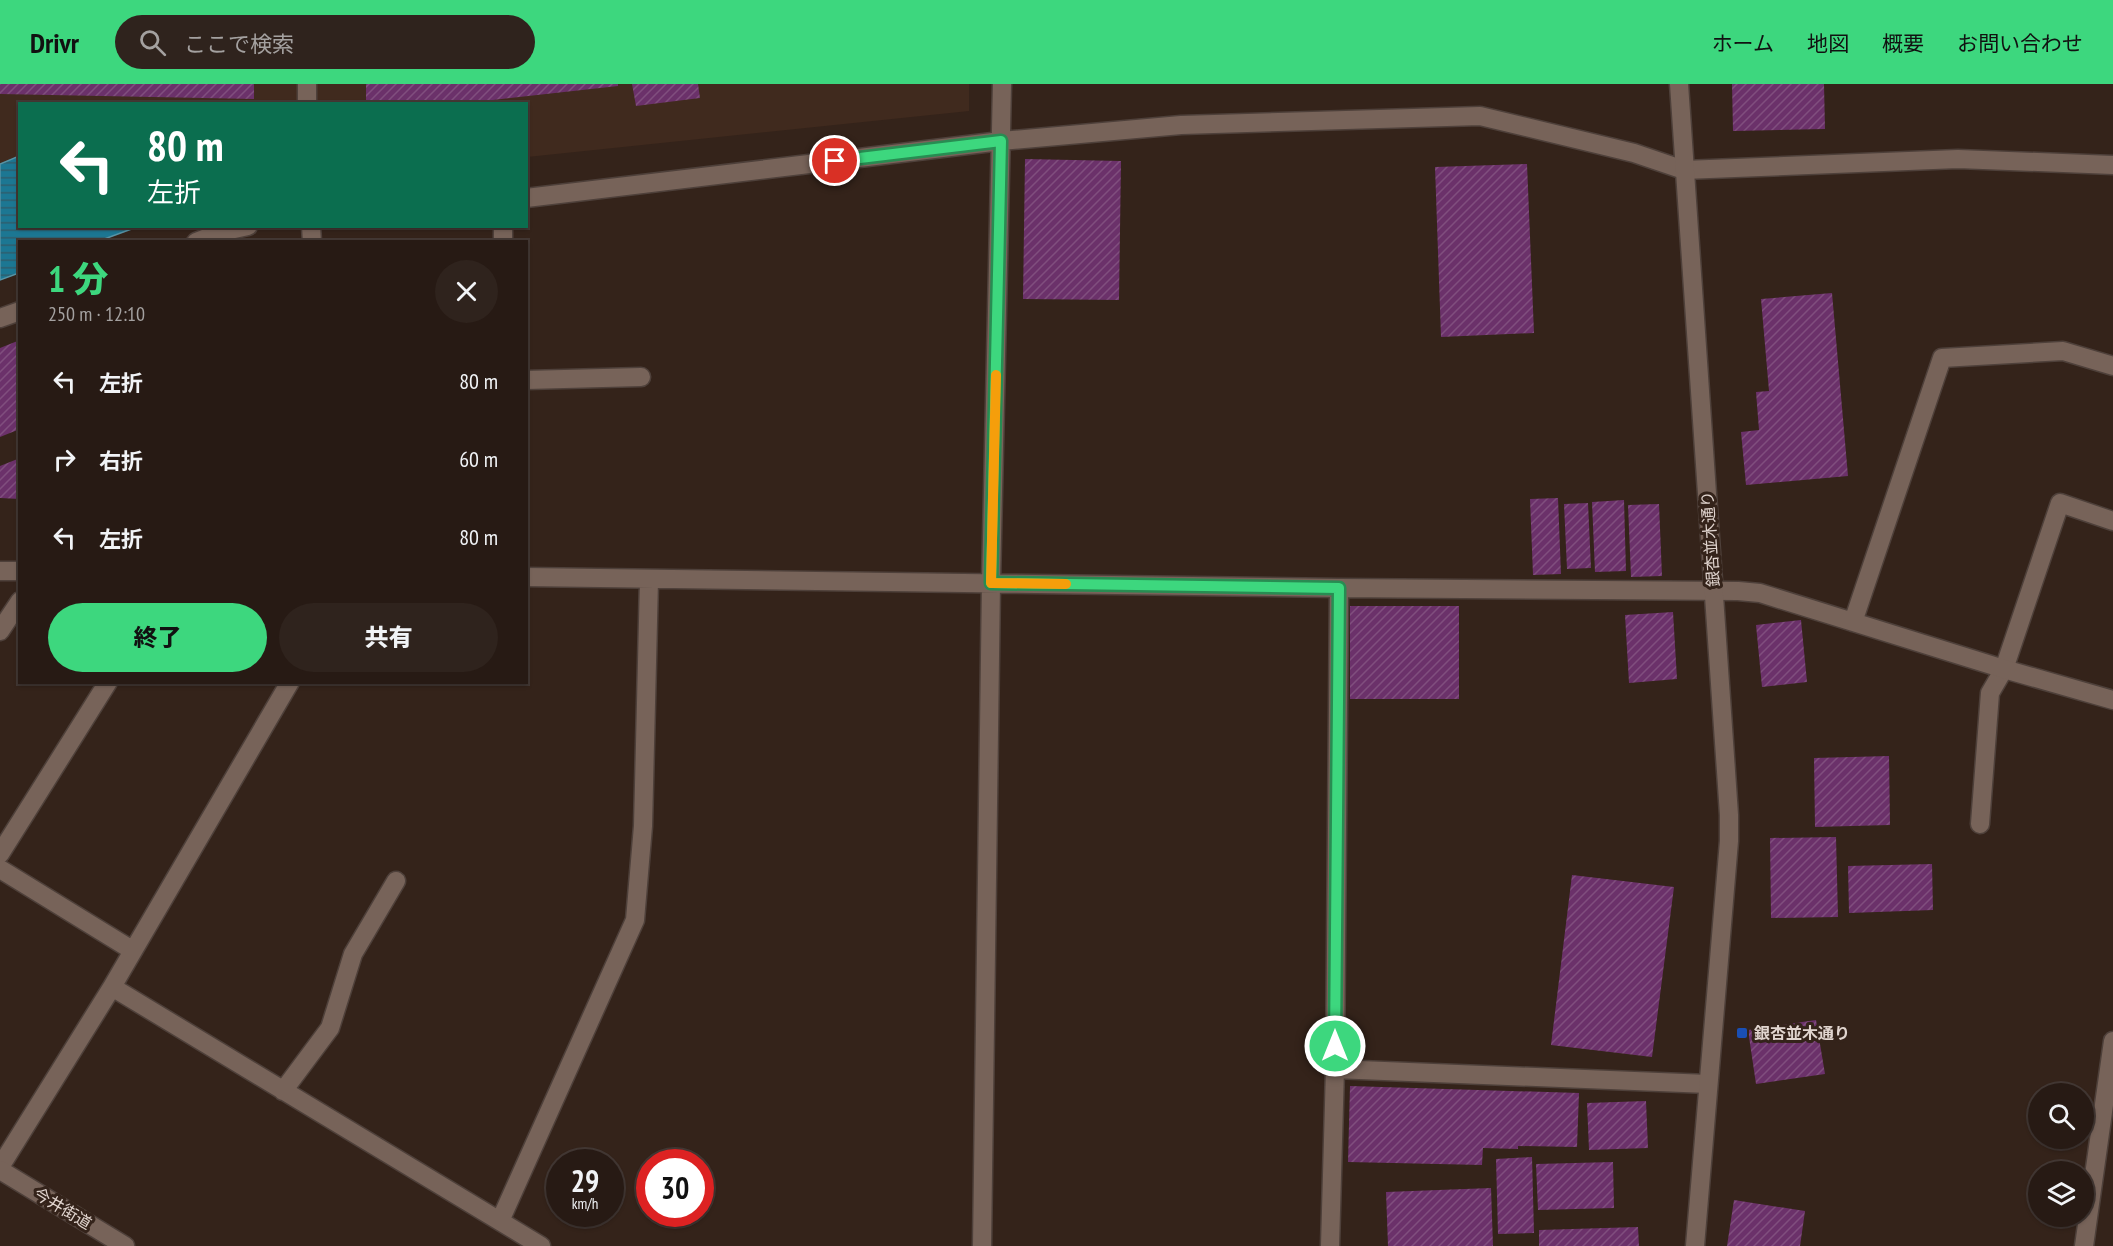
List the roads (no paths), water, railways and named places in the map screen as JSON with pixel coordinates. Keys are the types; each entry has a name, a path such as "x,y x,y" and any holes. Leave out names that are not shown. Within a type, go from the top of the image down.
{"street":[{"path":"307,84 307,102"},
{"path":"982,1246 991,583 1002,84"},
{"name":"銀杏並木通り","path":"1679,84 1729,815 1729,841 1695,1246"},
{"path":"528,198 1001,141 1181,125 1480,116 1634,153 1684,170 1958,159 2113,165"},
{"path":"201,240 239,228"},
{"path":"0,318 18,312"},
{"path":"1853,622 1942,358 2063,351 2113,366"},
{"path":"528,380 641,377"},
{"path":"1980,824 1990,693 2004,669 2060,503 2113,521"},
{"path":"0,571 18,571"},
{"path":"528,577 1760,593 2004,669 2113,700"},
{"path":"500,1221 634,920 643,826 649,580"},
{"path":"1330,1246 1335,1069 1339,588"},
{"path":"0,631 18,604"},
{"path":"0,854 107,684"},
{"path":"0,1169 112,987 289,684"},
{"path":"0,869 132,950"},
{"path":"284,1091 330,1028 353,954 396,881"},
{"path":"112,987 541,1246"},
{"path":"2084,1246 2113,1041"},
{"path":"1335,1069 1708,1084"},
{"name":"今井街道","path":"0,1169 125,1246"}],"water":[{"path":"18,156 18,228 134,228 102,240 18,240 18,273 0,280 0,164"}],"place":[{"name":"銀杏並木通り","path":"1742,1033"}]}
